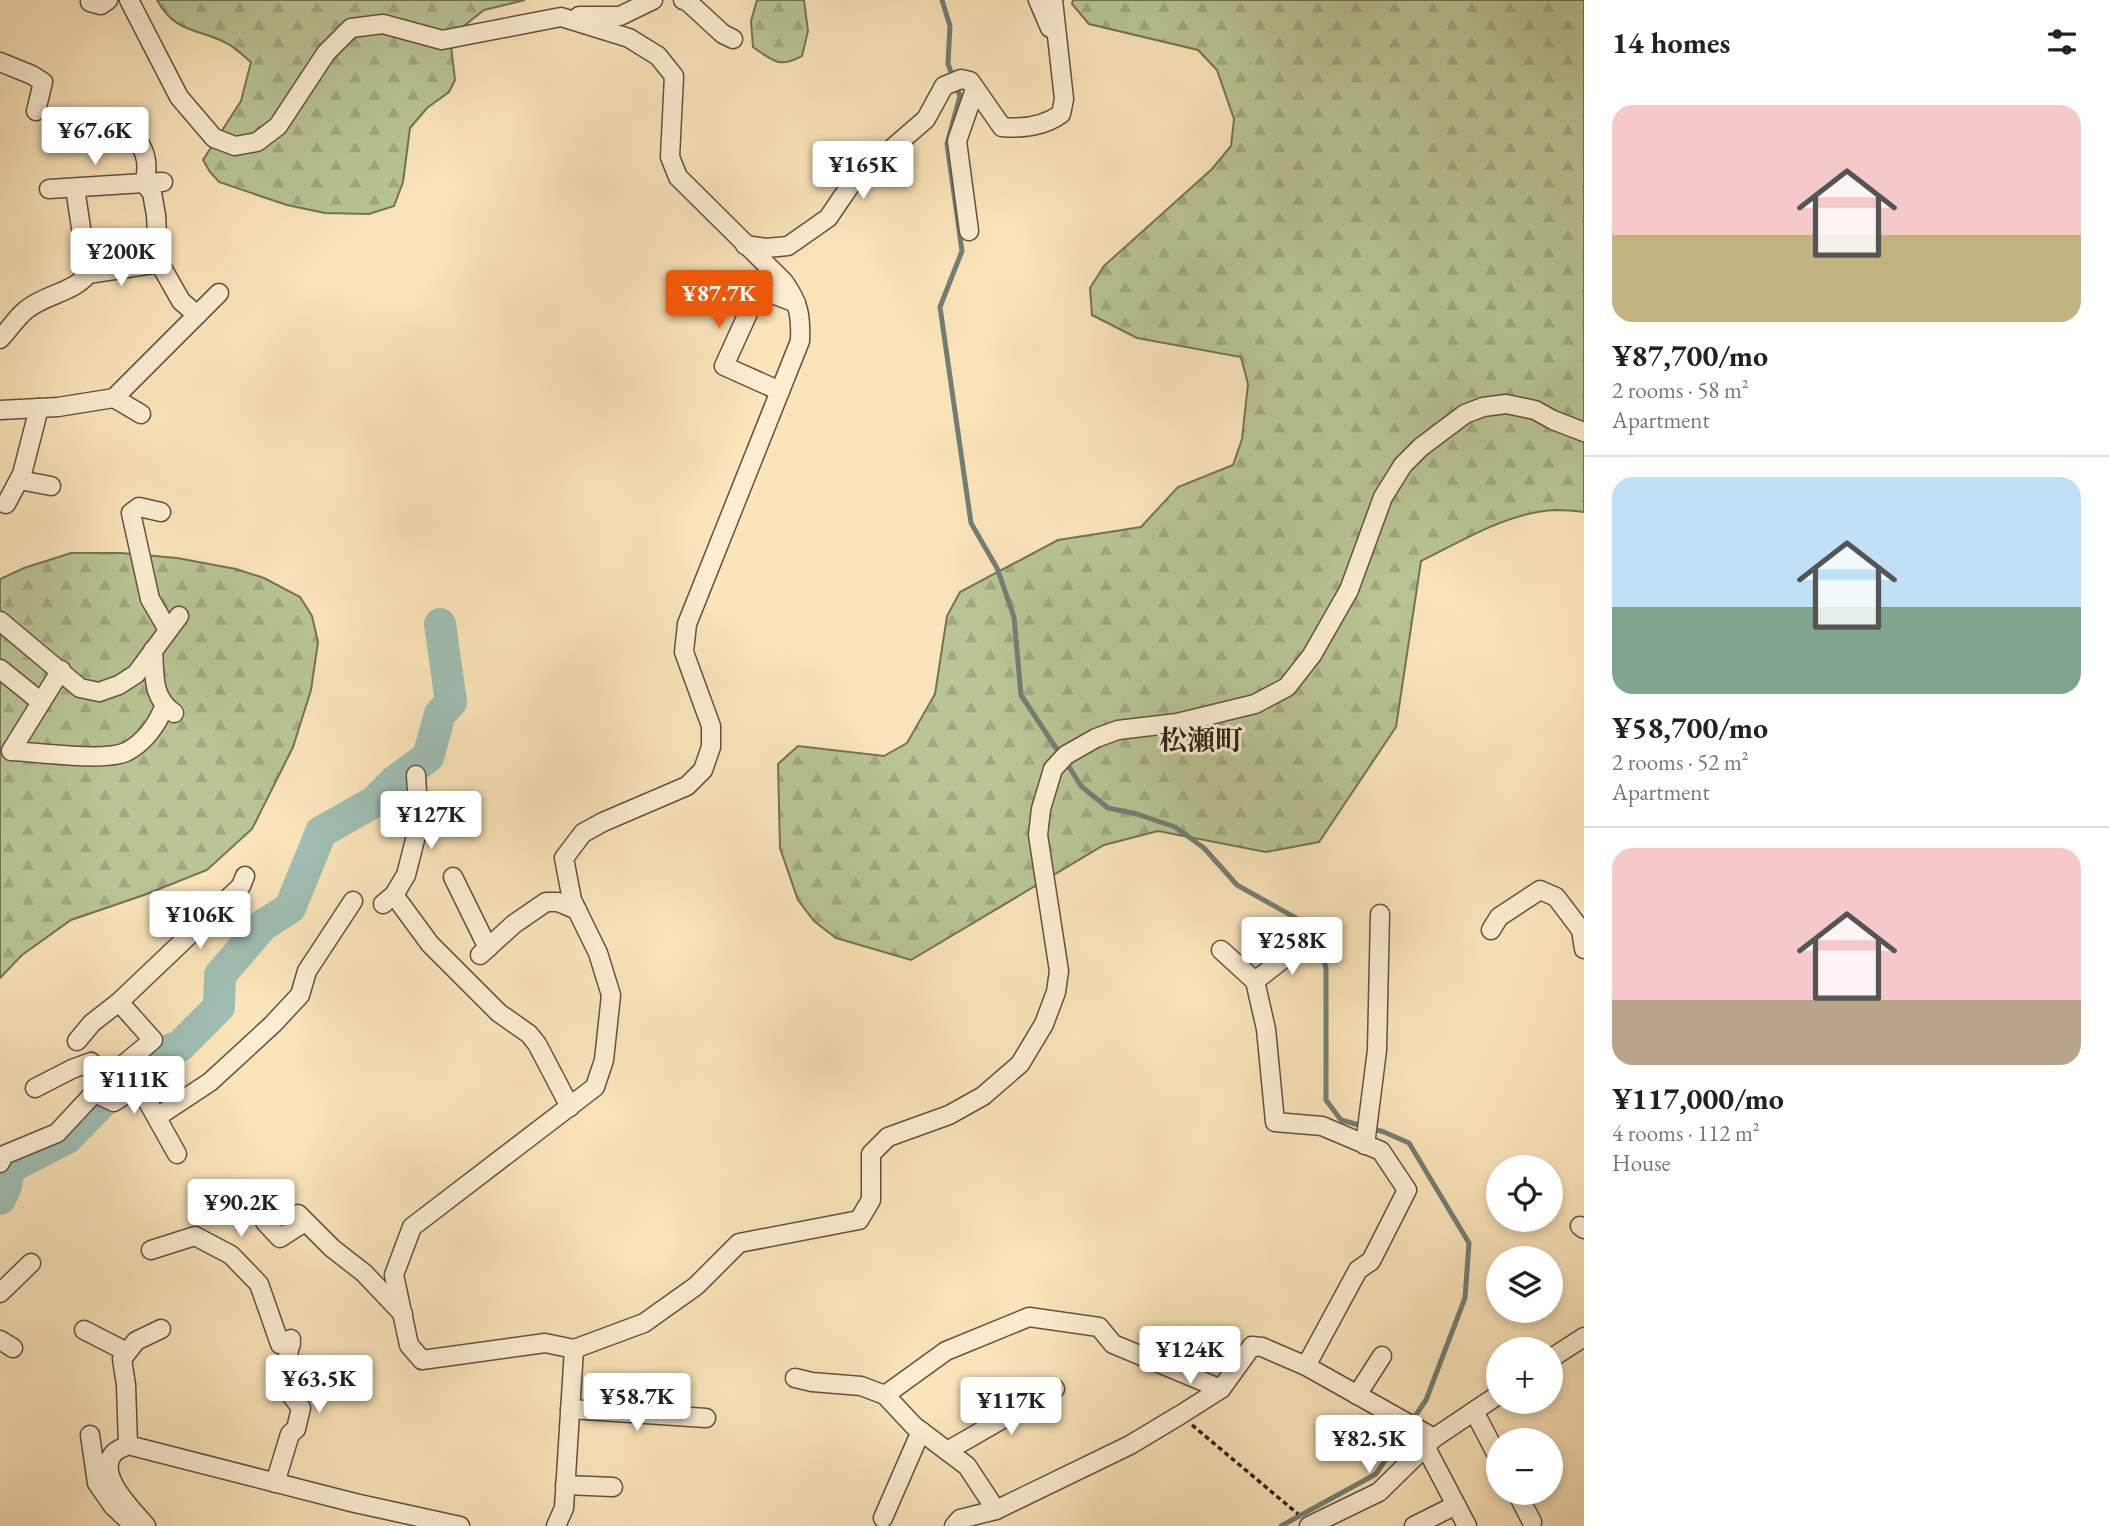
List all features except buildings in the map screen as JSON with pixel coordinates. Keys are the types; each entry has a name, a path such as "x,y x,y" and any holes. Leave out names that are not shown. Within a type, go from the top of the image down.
{"street":[{"path":"128,0 179,97 214,138 235,146 257,142 278,126 326,53 351,28 383,24 442,40 561,17 620,16 653,0"},
{"path":"683,0 723,34 733,39"},
{"path":"1038,0 1058,44"},
{"path":"960,85 1002,127 1015,128 1048,122 1060,114 1064,99 1053,0"},
{"path":"561,17 628,38 658,56 674,76 670,157 678,177 784,282 801,316 800,341 687,624 684,652 711,726 711,747 703,770 687,786 603,822 583,834 564,858 572,900 598,953 611,995 604,1060 595,1087 412,1227 394,1275 409,1345 422,1360 545,1343 574,1349 644,1323 696,1286 739,1244 859,1220 870,1200 871,1154 888,1137 949,1115 983,1096 1020,1064 1044,1024 1056,992 1059,971 1038,835 1041,808 1053,769 1066,755 1096,738 1118,730 1177,723 1255,704 1287,687 1312,655 1349,590 1383,497 1403,464 1465,414 1483,407 1506,404 1535,410 1553,421 1584,432"},
{"path":"0,62 43,82 36,111"},
{"path":"745,244 766,248 788,246 828,218 852,183 926,119 960,85"},
{"path":"960,85 957,141 969,231"},
{"path":"131,129 143,147 148,171 144,183"},
{"path":"49,189 163,182"},
{"path":"0,339 26,309 80,283 88,274 153,264 158,254 156,215 152,193 144,183"},
{"path":"75,188 88,274"},
{"path":"156,257 181,301 197,315"},
{"path":"780,391 724,366 759,289 796,303"},
{"path":"0,411 114,398 219,293"},
{"path":"114,398 141,414"},
{"path":"6,504 22,474 39,408"},
{"path":"19,480 51,486"},
{"path":"0,621 80,688 99,692 119,685 135,674 174,623 150,599 131,513 139,507 161,512"},
{"path":"6,752 103,757 126,752 148,735 169,710 153,682 153,650"},
{"path":"0,669 41,702"},
{"path":"6,752 61,670"},
{"path":"416,775 419,824 406,875 388,900 499,1013 529,1034 570,1107"},
{"path":"77,1041 92,1023 119,1002 241,886 245,876"},
{"path":"453,877 484,951 514,924 546,902 558,902 577,909"},
{"path":"1490,930 1499,917 1540,890 1556,897 1582,929 1584,949"},
{"path":"157,1117 210,1082 274,1024 300,995 307,971 354,901"},
{"path":"1365,1145 1377,1050 1380,914"},
{"path":"1255,981 1309,942"},
{"path":"1221,950 1255,981 1266,1029 1275,1122 1322,1126 1381,1151 1406,1190 1371,1261 1357,1270 1306,1366"},
{"path":"0,1163 4,1155 57,1133 101,1087 153,1040 119,1002"},
{"path":"35,1088 91,1062 101,1087 114,1102 139,1086 177,1154"},
{"path":"254,1193 265,1222 280,1238 302,1218 332,1248 364,1273 403,1314"},
{"path":"150,1250 195,1236 231,1255 259,1284 280,1344 293,1351 283,1384 301,1408 296,1429 290,1434 275,1483"},
{"path":"0,1293 31,1263"},
{"path":"885,1395 946,1351 1029,1317 1098,1327 1113,1344 1221,1389"},
{"path":"128,1445 126,1385 122,1359 135,1341 161,1329"},
{"path":"83,1330 127,1352"},
{"path":"1563,1351 1584,1337"},
{"path":"954,1526 960,1519 996,1510 1130,1445 1180,1415 1221,1389 1252,1346 1262,1347 1306,1366 1357,1395 1429,1442 1467,1526"},
{"path":"556,1526 564,1508 574,1349"},
{"path":"1357,1395 1382,1356"},
{"path":"795,1378 861,1386 885,1395 921,1432 967,1466 996,1510"},
{"path":"947,1451 1055,1389"},
{"path":"1310,1525 1379,1492 1429,1442 1486,1403"},
{"path":"570,1409 706,1418"},
{"path":"1474,1411 1486,1434"},
{"path":"883,1518 921,1432"},
{"path":"90,1435 97,1483 113,1506 133,1525 143,1523 111,1483 108,1466 113,1454 128,1445 355,1503 460,1526"},
{"path":"565,1485 613,1487"},
{"path":"1413,1526 1456,1504"},
{"path":"1523,1505 1532,1522"}],"path":[{"path":"1180,1415 1310,1525"}],"green space":[{"path":"157,0 525,0 484,10 450,37 455,80 449,92 427,108 410,128 403,182 394,206 369,214 325,213 287,205 219,182 203,160 241,101 251,62 228,44 180,25 164,11"},
{"path":"757,0 804,0 808,31 802,56 781,62 753,47 751,21"},
{"path":"1073,0 1584,0 1584,512 1538,512 1504,521 1421,561 1396,727 1319,842 1266,852 1158,831 1104,845 911,960 836,938 814,921 798,900 780,848 778,764 798,746 884,756 907,743 935,694 947,616 960,592 1058,540 1141,527 1178,487 1233,465 1242,439 1248,384 1241,357 1137,338 1092,315 1090,288 1104,266 1212,169 1231,146 1234,119 1217,70 1198,50 1089,24 1072,4"},
{"path":"71,553 121,553 177,558 236,569 264,578 300,597 312,616 318,642 311,690 293,747 252,829 207,870 71,920 22,955 0,978 0,579"}],"waterway":[{"path":"942,0 950,26 948,64 960,96 947,144 962,251 940,307 971,523 997,568 1014,617 1021,695 1060,754"},
{"path":"0,1199 6,1186 9,1168 67,1138 110,1094 152,1057 180,1046 219,1007 220,975 263,925 290,908 321,832 374,802 395,781 428,757 440,714 451,702 440,624"},
{"path":"1066,762 1081,786 1108,808 1137,814 1175,827 1204,848 1237,885 1316,932 1326,968 1326,1100 1341,1120 1384,1132 1409,1143 1469,1243 1465,1298 1426,1400 1376,1474 1281,1526"}],"district":[{"name":"松瀬町","path":"1201,740"}]}
